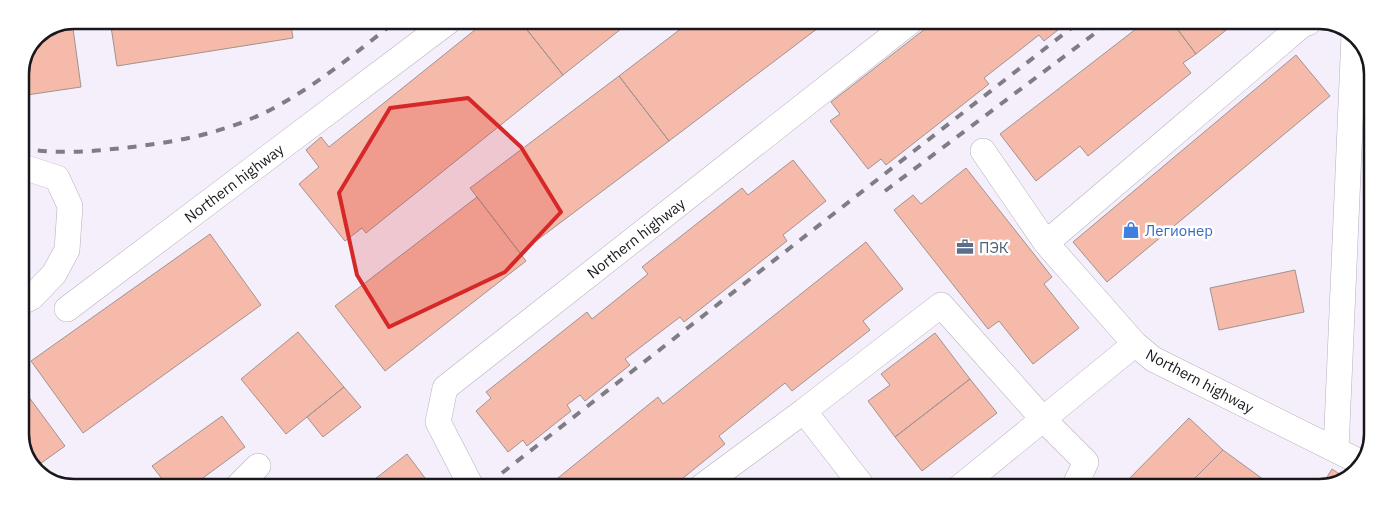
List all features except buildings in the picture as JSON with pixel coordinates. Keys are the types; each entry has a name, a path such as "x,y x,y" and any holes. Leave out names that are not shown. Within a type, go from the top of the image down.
{"lane":[{"name":"Northern highway","path":"67,309 438,29"},
{"name":"Northern highway","path":"467,479 438,422 445,388 901,29"},
{"path":"1046,243 1297,29"},
{"path":"1336,450 1354,45"},
{"path":"983,151 1046,243 1135,344"},
{"path":"29,169 57,178 70,206 67,250 54,274 29,298"},
{"path":"713,479 941,305 1043,419 1086,462 1078,479"},
{"name":"Northern highway","path":"970,479 1135,344 1153,359 1356,460"},
{"path":"804,411 857,479"},
{"path":"245,479 258,466"}],"highlighted area":[{"path":"468,98 521,147 561,212 505,272 389,327 357,275 339,193 390,108"}],"railway":[{"path":"29,149 58,152 141,146 199,136 236,125 289,100 336,68 386,29"},
{"path":"502,473 1070,29"},
{"path":"885,191 1101,29"}],"place":[{"name":"Легионер","path":"1131,230"},
{"name":"ПЭК","path":"965,247"}]}
